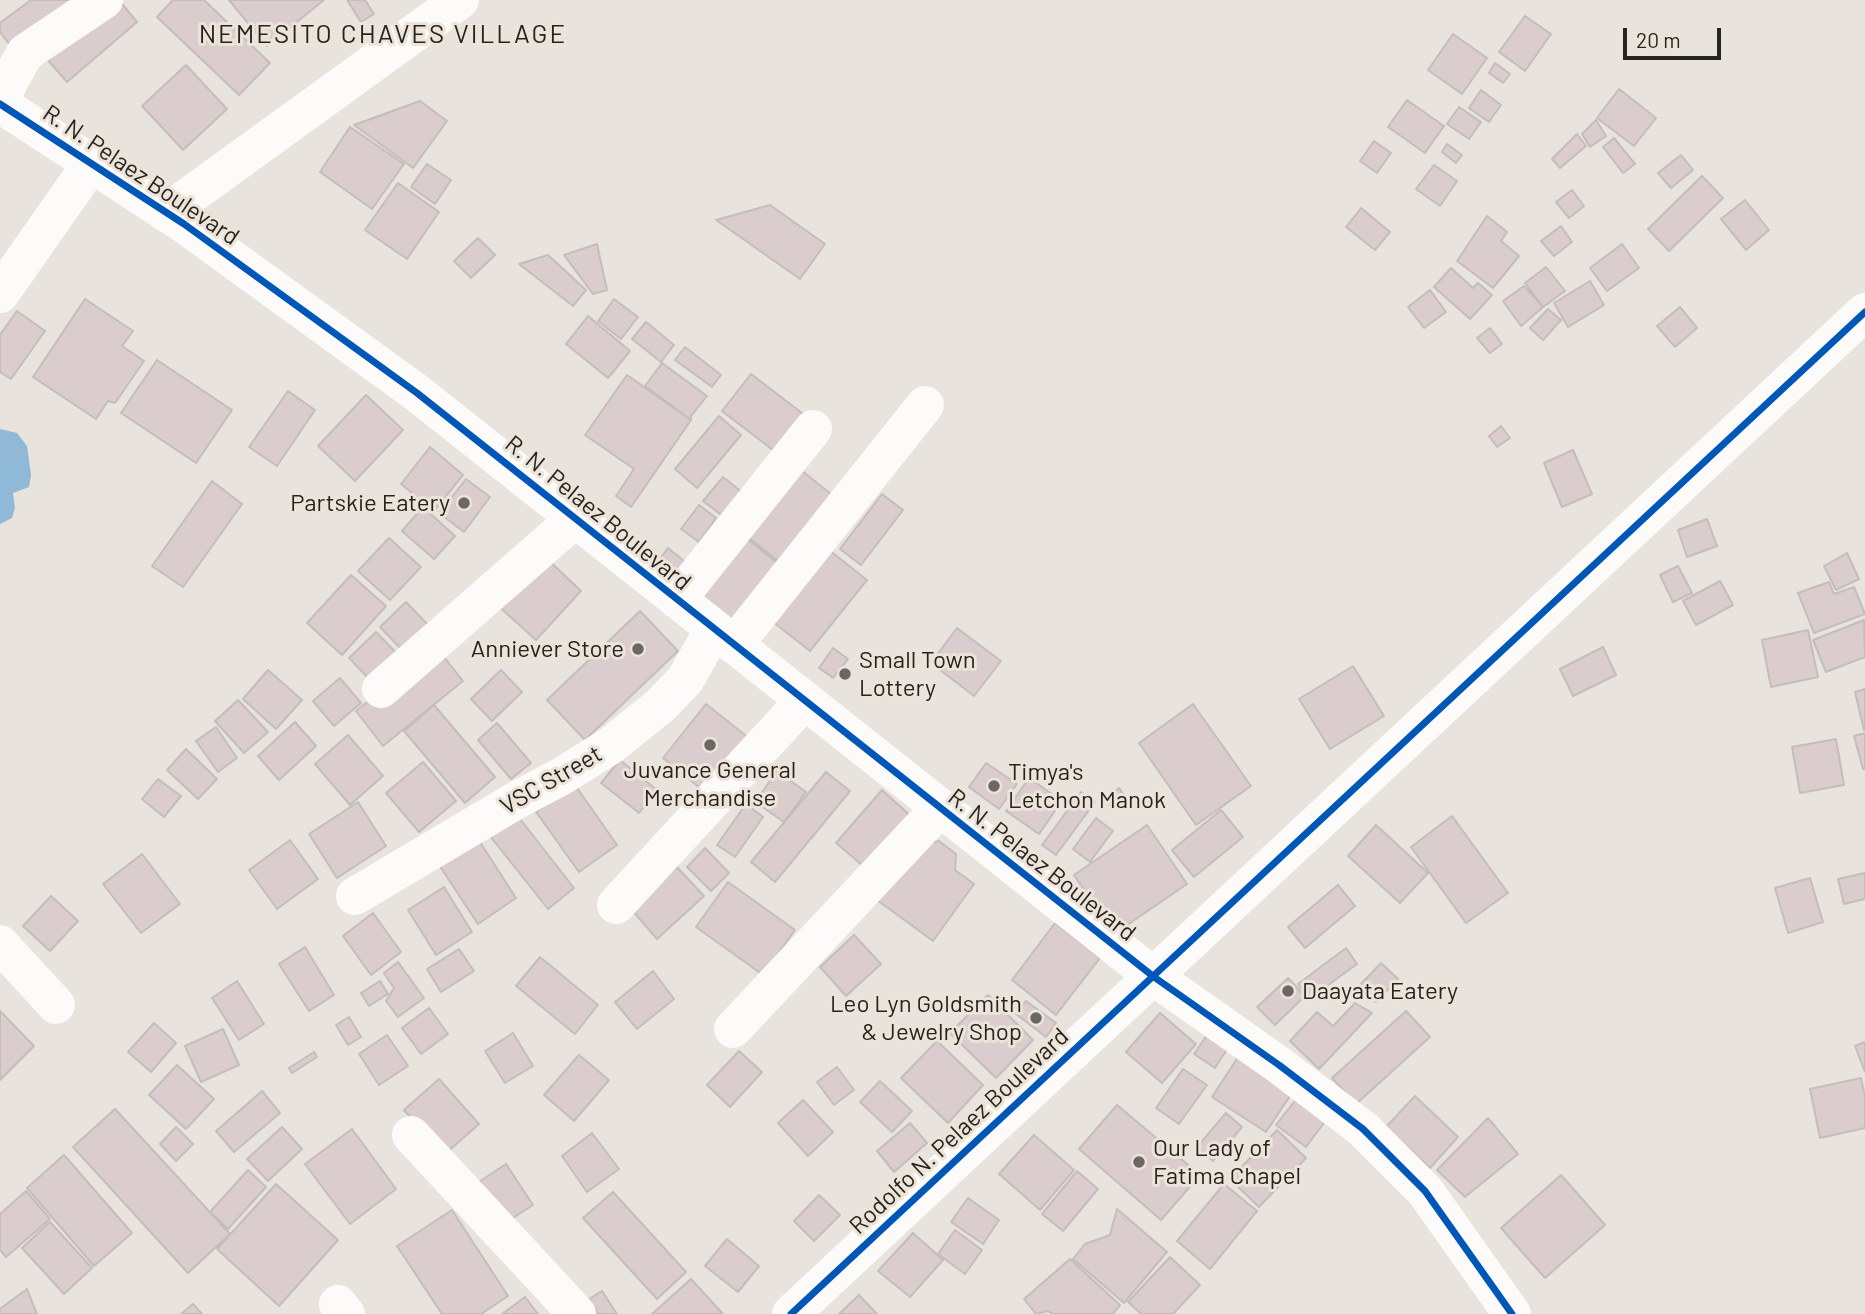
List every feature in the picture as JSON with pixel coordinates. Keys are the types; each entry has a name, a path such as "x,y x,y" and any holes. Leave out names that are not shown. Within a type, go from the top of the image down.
{"street":[{"path":"0,102 25,53 104,0"},
{"path":"166,214 460,0"},
{"name":"R. N. Pelaez Boulevard","path":"0,102 184,224 417,393 1154,977 1279,1065 1363,1129 1425,1191 1512,1314"},
{"path":"0,294 91,164"},
{"name":"Rodolfo N. Pelaez Boulevard","path":"791,1314 1865,312"},
{"name":"VSC Street","path":"355,896 514,801 562,776 610,746 661,705 724,637 925,405"},
{"path":"677,600 813,429"},
{"path":"381,689 575,519"},
{"path":"616,905 805,700"},
{"path":"733,1029 939,809"},
{"path":"0,944 56,1005"},
{"path":"411,1135 577,1314"}],"water":[{"path":"0,429 17,433 27,446 31,475 29,487 13,493 15,508 12,518 0,524"}],"building":[{"path":"31,0 79,0 14,50 0,32 0,23"},
{"path":"119,0 137,22 67,82 46,58"},
{"path":"173,0 204,0 270,63 239,95 157,17"},
{"path":"229,0 324,0 267,46"},
{"path":"347,0 365,0 374,14 361,22"},
{"path":"1525,16 1551,34 1525,71 1499,52"},
{"path":"1453,34 1487,58 1462,94 1428,70"},
{"path":"1495,63 1510,74 1503,83 1489,73"},
{"path":"186,65 227,109 183,150 142,106"},
{"path":"1619,89 1656,118 1634,146 1597,118"},
{"path":"1481,90 1501,105 1489,122 1469,108"},
{"path":"1407,100 1444,126 1425,153 1388,127"},
{"path":"420,101 447,121 413,168 354,125"},
{"path":"1459,107 1481,122 1469,139 1447,124"},
{"path":"1596,120 1606,136 1590,147 1582,134"},
{"path":"350,127 404,164 372,209 320,172"},
{"path":"1577,134 1586,146 1560,168 1552,159"},
{"path":"1614,138 1635,164 1623,173 1603,147"},
{"path":"1374,141 1391,153 1377,173 1360,161"},
{"path":"1447,144 1462,155 1456,163 1442,152"},
{"path":"1681,155 1693,170 1671,188 1658,173"},
{"path":"427,164 451,180 435,204 411,187"},
{"path":"1434,165 1457,181 1440,206 1416,189"},
{"path":"1702,176 1723,198 1669,251 1648,229"},
{"path":"398,183 439,212 407,259 365,230"},
{"path":"1572,190 1584,206 1569,218 1556,202"},
{"path":"1745,200 1769,230 1746,250 1721,219"},
{"path":"770,205 825,244 800,279 716,220"},
{"path":"1361,208 1390,232 1375,250 1346,227"},
{"path":"1487,216 1507,232 1501,241 1519,256 1493,288 1457,261"},
{"path":"1561,226 1572,242 1554,256 1541,241"},
{"path":"478,238 495,255 471,278 454,261"},
{"path":"597,244 607,290 593,294 564,255"},
{"path":"1622,244 1639,268 1607,291 1590,268"},
{"path":"548,255 586,290 573,306 519,264"},
{"path":"1546,267 1565,291 1543,307 1525,283"},
{"path":"1451,268 1473,288 1478,283 1492,295 1470,319 1434,287"},
{"path":"1590,281 1604,305 1568,327 1554,303"},
{"path":"1524,286 1543,307 1521,326 1503,301"},
{"path":"1430,290 1446,312 1424,328 1408,307"},
{"path":"85,299 133,331 122,346 144,361 115,403 108,401 96,419 33,377"},
{"path":"614,299 638,317 621,339 598,321"},
{"path":"1680,307 1697,328 1675,347 1657,326"},
{"path":"1548,309 1561,320 1543,340 1530,328"},
{"path":"17,311 45,331 11,379 0,372 0,335"},
{"path":"588,316 630,351 608,378 566,344"},
{"path":"646,322 674,345 661,362 632,339"},
{"path":"1490,328 1502,344 1490,353 1477,338"},
{"path":"685,347 721,375 712,387 675,360"},
{"path":"157,360 232,410 196,463 121,413"},
{"path":"662,363 707,396 691,416 691,420 645,386"},
{"path":"751,374 811,420 782,457 722,411"},
{"path":"627,375 691,420 631,507 616,496 634,469 585,435"},
{"path":"288,391 315,410 277,466 249,447"},
{"path":"366,395 403,430 355,481 318,446"},
{"path":"719,416 741,435 697,488 675,469"},
{"path":"1501,426 1510,438 1497,447 1489,436"},
{"path":"430,447 463,475 434,511 401,484"},
{"path":"1573,450 1592,494 1562,507 1544,463"},
{"path":"797,467 836,498 783,565 744,534"},
{"path":"723,477 743,493 724,517 703,501"},
{"path":"466,479 490,497 464,532 439,513"},
{"path":"212,481 242,504 183,587 152,566"},
{"path":"882,494 903,510 861,565 840,549"},
{"path":"699,505 716,518 699,542 681,529"},
{"path":"423,507 455,536 434,559 402,531"},
{"path":"1707,519 1717,546 1687,557 1678,530"},
{"path":"744,536 781,566 734,626 696,596"},
{"path":"389,538 421,567 390,600 358,571"},
{"path":"668,548 689,565 677,580 656,564"},
{"path":"829,550 867,580 810,651 772,621"},
{"path":"541,553 581,591 536,640 495,603"},
{"path":"1847,553 1859,579 1836,590 1824,566"},
{"path":"1678,566 1692,593 1673,602 1660,575"},
{"path":"351,575 386,606 342,655 307,623"},
{"path":"1720,581 1733,605 1696,625 1683,601"},
{"path":"1829,582 1834,594 1854,587 1865,614 1814,633 1798,593"},
{"path":"406,602 430,627 404,652 380,627"},
{"path":"640,611 678,651 585,740 547,700"},
{"path":"1864,620 1865,657 1826,672 1813,640"},
{"path":"957,628 1001,661 974,696 931,663"},
{"path":"1808,630 1818,677 1771,687 1762,640"},
{"path":"376,632 399,656 372,682 349,658"},
{"path":"436,647 463,681 383,746 356,711"},
{"path":"1603,647 1616,675 1573,696 1560,669"},
{"path":"833,648 848,659 833,678 819,668"},
{"path":"1353,666 1384,716 1330,749 1299,699"},
{"path":"268,670 302,700 276,729 243,699"},
{"path":"501,670 522,692 492,721 471,699"},
{"path":"340,678 361,703 334,726 313,701"},
{"path":"1865,689 1865,729 1864,730 1855,692"},
{"path":"238,700 268,732 244,753 215,721"},
{"path":"706,704 755,743 711,797 663,758"},
{"path":"1193,704 1251,786 1196,825 1139,743"},
{"path":"434,705 495,777 465,803 404,731"},
{"path":"295,722 316,746 279,780 258,756"},
{"path":"497,723 531,763 511,779 478,740"},
{"path":"216,727 237,758 218,772 196,741"},
{"path":"1865,733 1865,768 1863,769 1854,736"},
{"path":"348,735 383,776 350,805 315,764"},
{"path":"1836,739 1844,785 1800,793 1792,747"},
{"path":"186,749 217,779 198,799 167,770"},
{"path":"620,760 657,790 639,813 601,783"},
{"path":"423,762 456,801 419,832 386,793"},
{"path":"986,763 1017,784 999,809 969,787"},
{"path":"777,771 806,792 784,822 755,802"},
{"path":"826,772 850,791 775,882 751,862"},
{"path":"1029,778 1062,801 1039,834 1006,811"},
{"path":"158,779 181,796 164,817 142,799"},
{"path":"575,785 617,845 579,872 536,812"},
{"path":"1119,788 1126,798 1112,808 1104,798"},
{"path":"882,790 914,819 869,871 836,843"},
{"path":"1081,792 1095,802 1056,855 1042,845"},
{"path":"358,802 386,846 337,878 309,834"},
{"path":"746,804 763,817 735,857 717,845"},
{"path":"1221,810 1243,837 1194,877 1172,850"},
{"path":"517,815 574,888 548,909 490,836"},
{"path":"1452,816 1508,893 1466,923 1411,847"},
{"path":"1096,818 1113,831 1090,862 1073,849"},
{"path":"1147,825 1187,884 1114,934 1074,875"},
{"path":"1376,825 1428,873 1400,903 1348,856"},
{"path":"478,839 516,898 478,924 439,865"},
{"path":"290,840 318,879 277,909 249,870"},
{"path":"939,841 956,854 955,870 974,884 933,941 877,900 916,846"},
{"path":"705,848 729,873 711,891 687,867"},
{"path":"142,854 180,904 141,933 103,884"},
{"path":"677,867 704,896 657,939 631,909"},
{"path":"1865,873 1865,899 1844,904 1838,879"},
{"path":"1810,878 1823,922 1788,933 1775,888"},
{"path":"728,882 795,930 763,975 696,927"},
{"path":"1338,885 1355,906 1305,948 1288,927"},
{"path":"444,887 472,932 436,955 408,910"},
{"path":"51,896 78,921 50,951 23,926"},
{"path":"373,913 401,952 371,975 343,936"},
{"path":"1055,923 1100,958 1056,1015 1012,980"},
{"path":"854,935 881,964 846,996 820,967"},
{"path":"305,947 334,995 309,1011 279,964"},
{"path":"1346,948 1357,964 1309,999 1298,984"},
{"path":"459,949 474,971 441,992 427,969"},
{"path":"540,957 598,1005 575,1034 516,986"},
{"path":"398,962 424,998 398,1017 386,1001 394,988 384,973"},
{"path":"1381,963 1398,979 1376,1002 1359,986"},
{"path":"653,971 674,999 637,1029 615,1002"},
{"path":"1288,978 1305,996 1275,1025 1257,1007"},
{"path":"237,981 264,1024 239,1040 212,998"},
{"path":"380,981 388,994 369,1006 361,993"},
{"path":"988,995 1033,1040 996,1078 950,1033"},
{"path":"1026,1001 1056,1023 1046,1037 1016,1014"},
{"path":"1355,1003 1372,1013 1319,1069 1290,1041 1317,1012 1333,1026"},
{"path":"429,1008 448,1034 421,1054 402,1028"},
{"path":"0,1011 34,1046 0,1080"},
{"path":"1406,1011 1430,1037 1356,1104 1332,1078"},
{"path":"1160,1013 1196,1044 1162,1083 1126,1052"},
{"path":"349,1017 361,1037 348,1045 336,1025"},
{"path":"154,1023 176,1043 151,1072 128,1052"},
{"path":"223,1029 239,1065 201,1082 185,1046"},
{"path":"1211,1029 1231,1043 1215,1068 1194,1054"},
{"path":"513,1033 533,1066 505,1083 485,1051"},
{"path":"387,1035 408,1066 379,1085 359,1054"},
{"path":"937,1041 983,1085 948,1123 901,1078"},
{"path":"1865,1042 1865,1072 1855,1046"},
{"path":"1244,1048 1298,1084 1266,1132 1212,1097"},
{"path":"739,1051 762,1072 730,1107 707,1085"},
{"path":"314,1052 317,1057 292,1073 289,1068"},
{"path":"579,1055 609,1080 574,1121 544,1095"},
{"path":"177,1065 214,1099 186,1129 149,1095"},
{"path":"837,1067 854,1090 834,1105 817,1082"},
{"path":"1183,1069 1207,1085 1179,1124 1156,1108"},
{"path":"1861,1078 1865,1096 1865,1128 1820,1138 1810,1089"},
{"path":"439,1079 479,1124 444,1155 404,1110"},
{"path":"880,1081 912,1111 892,1132 860,1102"},
{"path":"262,1091 280,1113 234,1152 216,1131"},
{"path":"1301,1093 1330,1115 1306,1147 1276,1125"},
{"path":"1415,1096 1458,1137 1430,1168 1386,1127"},
{"path":"803,1100 833,1132 808,1156 778,1123"},
{"name":"Our Lady of Fatima Chapel","path":"1117,1105 1200,1175 1161,1220 1079,1149"},
{"path":"115,1109 230,1234 188,1273 73,1147"},
{"path":"1226,1113 1242,1127 1213,1161 1197,1147"},
{"path":"1488,1118 1518,1154 1465,1197 1437,1170"},
{"path":"910,1123 927,1143 894,1172 877,1151"},
{"path":"176,1127 193,1144 176,1161 160,1144"},
{"path":"282,1127 302,1149 268,1181 247,1159"},
{"path":"352,1129 396,1189 350,1224 305,1164"},
{"path":"1277,1130 1306,1158 1259,1207 1230,1179"},
{"path":"592,1133 619,1169 587,1192 562,1156"},
{"path":"1034,1135 1074,1170 1040,1210 999,1174"},
{"path":"64,1155 132,1233 94,1266 27,1188"},
{"path":"506,1164 533,1205 505,1223 479,1182"},
{"path":"248,1170 266,1187 228,1229 210,1212"},
{"path":"1077,1171 1098,1189 1063,1231 1042,1214"},
{"path":"1561,1175 1605,1225 1545,1278 1501,1228"},
{"path":"276,1184 338,1240 279,1306 217,1249"},
{"path":"1224,1184 1257,1211 1210,1269 1177,1241"},
{"path":"26,1191 50,1219 6,1257 0,1250 0,1214"},
{"path":"613,1192 686,1272 657,1299 583,1218"},
{"path":"819,1195 840,1215 814,1241 794,1221"},
{"path":"968,1198 999,1220 983,1244 951,1222"},
{"path":"1117,1209 1167,1252 1124,1303 1073,1259 1085,1244 1110,1235"},
{"path":"452,1210 508,1296 481,1314 442,1314 397,1246"},
{"path":"50,1222 92,1268 64,1294 22,1248"},
{"path":"955,1230 982,1250 965,1274 938,1254"},
{"path":"913,1233 943,1260 910,1297 878,1271"},
{"path":"727,1239 759,1266 738,1292 705,1266"},
{"path":"1170,1257 1200,1285 1173,1314 1141,1314 1128,1302"},
{"path":"1070,1259 1120,1305 1113,1314 1053,1314 1048,1311 1036,1314 1024,1299"},
{"path":"691,1279 723,1314 652,1314"},
{"path":"27,1289 37,1314 0,1314 0,1309"},
{"path":"602,1291 617,1314 598,1314 589,1299"},
{"path":"859,1295 877,1314 839,1314"},
{"path":"525,1297 538,1314 502,1314"},
{"path":"193,1304 202,1314 181,1314"}],"cycle path":[{"path":"0,104 184,224 417,393 1154,977 1279,1065 1363,1129 1425,1191 1512,1314"},
{"path":"791,1314 1865,312"}],"place":[{"name":"Partskie Eatery","path":"464,503"},
{"name":"Anniever Store","path":"638,649"},
{"name":"Small Town Lottery","path":"845,674"},
{"name":"Juvance General Merchandise","path":"710,745"},
{"name":"Timya's Letchon Manok","path":"994,786"},
{"name":"Daayata Eatery","path":"1288,991"},
{"name":"Leo Lyn Goldsmith & Jewelry Shop","path":"1036,1018"},
{"name":"Our Lady of Fatima Chapel","path":"1139,1162"}],"district":[{"name":"NEMESITO CHAVES VILLAGE","path":"383,34"}]}
